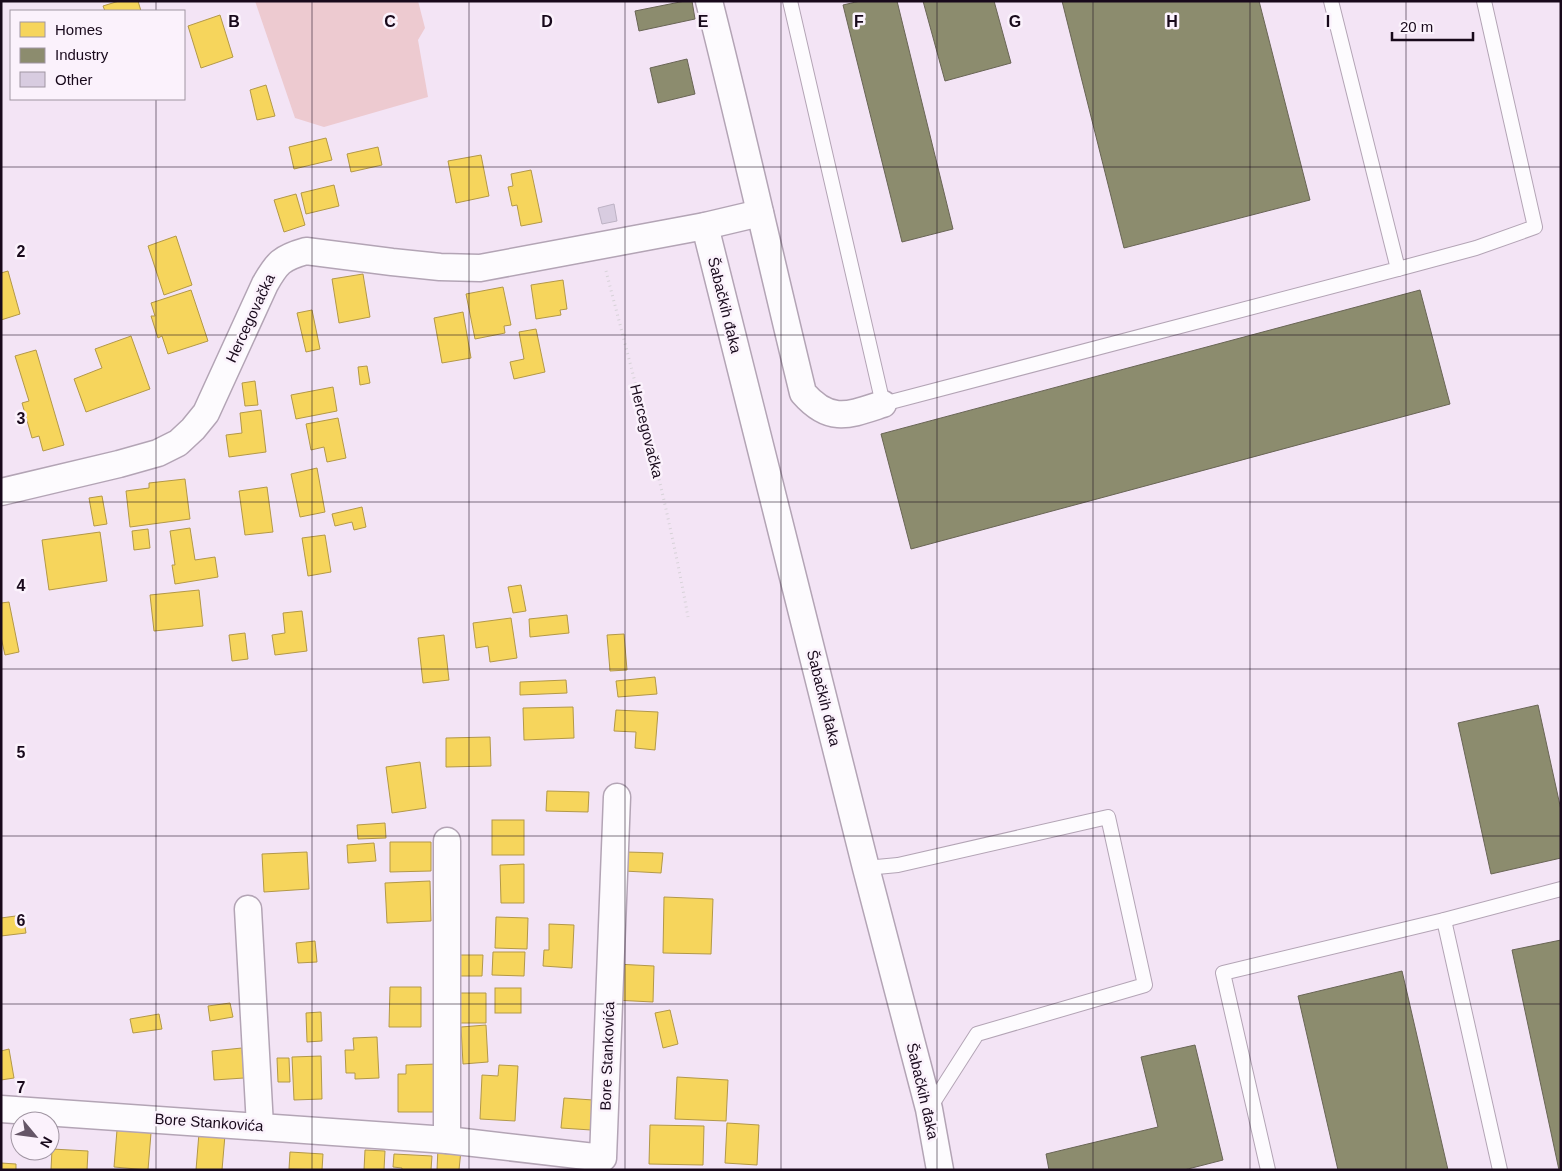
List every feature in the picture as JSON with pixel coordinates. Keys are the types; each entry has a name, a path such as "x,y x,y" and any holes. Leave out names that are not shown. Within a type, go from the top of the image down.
{"street":[{"path":"708,1 741,127 803,393 812,403 835,414 849,415 884,404"},
{"name":"Hercegovačka","path":"1,492 119,464 158,453 178,443 206,413 264,284 276,265 292,255 306,251 440,267 480,268 705,226 760,213"},
{"name":"Šabačkih đaka","path":"705,226 866,868 929,1109 940,1170"},
{"name":"Bore Stankovića","path":"1,1109 447,1140 603,1158 617,797"},
{"path":"447,841 447,1140"},
{"path":"248,909 260,1126"}],"lane":[{"path":"790,1 884,404 1476,248 1535,227 1484,1"},
{"path":"1331,1 1398,269"},
{"path":"866,868 898,865 1108,817 1145,985 977,1034 929,1109"},
{"path":"1268,1170 1223,974 1444,920 1561,888"},
{"path":"1444,920 1500,1170"}],"path":[{"name":"Hercegovačka","path":"600,246 653,452 678,560 688,617"}],"shaded area":[{"path":"255,1 418,1 425,28 418,40 428,97 324,127 295,118"}],"building: Homes":[{"path":"119,1 138,1 141,10 105,10 103,6"},
{"path":"220,15 233,57 201,68 188,26"},
{"path":"266,85 275,116 257,120 250,90"},
{"path":"326,138 332,160 294,169 289,147"},
{"path":"378,147 382,165 351,172 347,154"},
{"path":"481,155 489,196 456,203 448,161"},
{"path":"531,170 542,222 521,226 517,205 512,206 508,187 513,186 511,174"},
{"path":"334,185 339,206 306,214 301,193"},
{"path":"296,194 305,225 284,232 274,200"},
{"path":"176,236 192,285 164,295 148,246"},
{"path":"8,271 20,314 1,320 1,273"},
{"path":"363,274 370,317 339,323 332,279"},
{"path":"563,280 567,309 560,310 561,315 536,319 531,285"},
{"path":"503,287 511,325 504,326 505,333 475,339 466,294"},
{"path":"191,290 208,341 168,354 162,336 158,338 151,316 155,316 151,303"},
{"path":"312,310 320,349 306,352 297,313"},
{"path":"463,312 471,358 442,363 434,318"},
{"path":"536,329 545,372 514,379 510,362 524,359 519,332"},
{"path":"131,336 150,389 86,412 74,379 102,368 95,349"},
{"path":"36,350 64,445 43,451 39,436 32,438 22,403 29,401 15,356"},
{"path":"367,366 370,383 360,385 358,367"},
{"path":"255,381 258,405 245,406 242,383"},
{"path":"333,387 337,411 296,419 291,395"},
{"path":"261,410 266,452 229,457 226,435 242,433 240,413"},
{"path":"338,418 346,458 327,462 324,447 311,450 306,424"},
{"path":"317,468 325,512 300,517 291,474"},
{"path":"185,479 190,519 130,527 126,491 149,488 149,483"},
{"path":"267,487 273,532 245,535 239,491"},
{"path":"102,496 107,524 94,526 89,498"},
{"path":"362,507 366,527 354,530 352,522 335,526 332,514"},
{"path":"190,528 195,560 215,557 218,577 175,584 172,565 175,565 170,531"},
{"path":"148,529 150,548 134,550 132,531"},
{"path":"100,532 107,581 49,590 42,540"},
{"path":"325,535 331,572 308,576 302,538"},
{"path":"521,585 526,611 513,613 508,587"},
{"path":"199,590 203,626 154,631 150,595"},
{"path":"9,602 19,652 5,655 1,637 1,603"},
{"path":"302,611 307,651 275,655 272,635 285,633 283,613"},
{"path":"567,615 569,633 530,637 529,619"},
{"path":"511,618 517,658 490,662 488,646 476,648 473,623"},
{"path":"245,633 248,659 232,661 229,635"},
{"path":"624,634 627,670 610,671 607,635"},
{"path":"444,635 449,680 423,683 418,638"},
{"path":"655,677 657,694 618,697 616,681"},
{"path":"566,680 567,693 520,695 520,682"},
{"path":"573,707 574,738 524,740 523,708"},
{"path":"616,710 658,712 655,750 635,748 636,732 614,731"},
{"path":"490,737 491,766 446,767 446,738"},
{"path":"420,762 426,808 392,813 386,767"},
{"path":"547,791 589,792 588,812 546,811"},
{"path":"492,820 524,820 524,855 492,855"},
{"path":"385,823 386,838 358,839 357,825"},
{"path":"390,842 431,842 431,871 390,872"},
{"path":"374,843 376,861 348,863 347,845"},
{"path":"307,852 309,889 264,892 262,854"},
{"path":"626,852 663,853 661,873 624,871"},
{"path":"524,864 524,903 501,903 500,865"},
{"path":"430,881 431,921 387,923 385,883"},
{"path":"664,897 713,899 711,954 663,953"},
{"path":"23,915 26,933 1,936 1,918"},
{"path":"496,917 528,918 527,949 495,948"},
{"path":"549,924 574,925 572,968 543,966 544,950 549,950"},
{"path":"315,941 317,962 298,963 296,943"},
{"path":"493,952 525,952 524,976 492,975"},
{"path":"455,955 483,955 482,976 455,976"},
{"path":"616,964 654,966 653,1002 614,1000"},
{"path":"390,987 421,987 421,1027 389,1027"},
{"path":"495,988 521,988 521,1013 495,1013"},
{"path":"455,993 486,993 486,1023 454,1023"},
{"path":"230,1003 233,1017 210,1021 208,1006"},
{"path":"670,1010 678,1044 663,1048 655,1013"},
{"path":"321,1012 322,1041 307,1042 306,1013"},
{"path":"159,1014 162,1029 133,1033 130,1019"},
{"path":"486,1025 488,1062 463,1064 461,1027"},
{"path":"377,1037 379,1078 355,1079 355,1073 346,1073 345,1050 354,1050 353,1038"},
{"path":"242,1048 244,1078 214,1080 212,1051"},
{"path":"9,1049 14,1078 1,1080 1,1051"},
{"path":"321,1056 322,1099 294,1100 292,1057"},
{"path":"277,1058 289,1058 290,1082 278,1082"},
{"path":"437,1064 437,1112 398,1112 398,1074 406,1074 406,1065"},
{"path":"499,1065 518,1066 515,1121 480,1119 482,1075 498,1076"},
{"path":"677,1077 728,1080 726,1121 675,1119"},
{"path":"564,1098 593,1100 591,1130 561,1128"},
{"path":"727,1123 759,1125 757,1165 725,1163"},
{"path":"650,1125 704,1126 703,1165 649,1164"},
{"path":"117,1130 151,1133 148,1170 114,1167"},
{"path":"199,1133 225,1135 222,1170 196,1170"},
{"path":"438,1148 461,1150 459,1170 437,1170"},
{"path":"60,1149 88,1151 87,1170 51,1170 51,1161 60,1161"},
{"path":"365,1150 385,1151 384,1170 364,1170"},
{"path":"290,1152 323,1154 322,1170 289,1169"},
{"path":"394,1154 432,1156 431,1170 402,1170 402,1168 393,1167"},
{"path":"1,1163 16,1164 16,1170 1,1170"}],"building: Industry":[{"path":"692,1 695,19 639,31 635,11"},
{"path":"860,1 897,1 953,229 902,242 843,5"},
{"path":"923,1 994,1 1011,63 945,81"},
{"path":"1062,1 1259,1 1310,200 1124,248"},
{"path":"687,59 695,94 658,103 650,68"},
{"path":"1420,290 1450,404 911,549 881,434"},
{"path":"1538,705 1561,810 1561,858 1491,874 1458,723"},
{"path":"1561,940 1561,1170 1559,1170 1512,950"},
{"path":"1402,971 1448,1170 1338,1170 1298,996"},
{"path":"1195,1045 1223,1160 1184,1170 1049,1170 1046,1154 1158,1127 1141,1057"}],"building: Other":[{"path":"614,204 617,221 602,224 598,208"}]}
